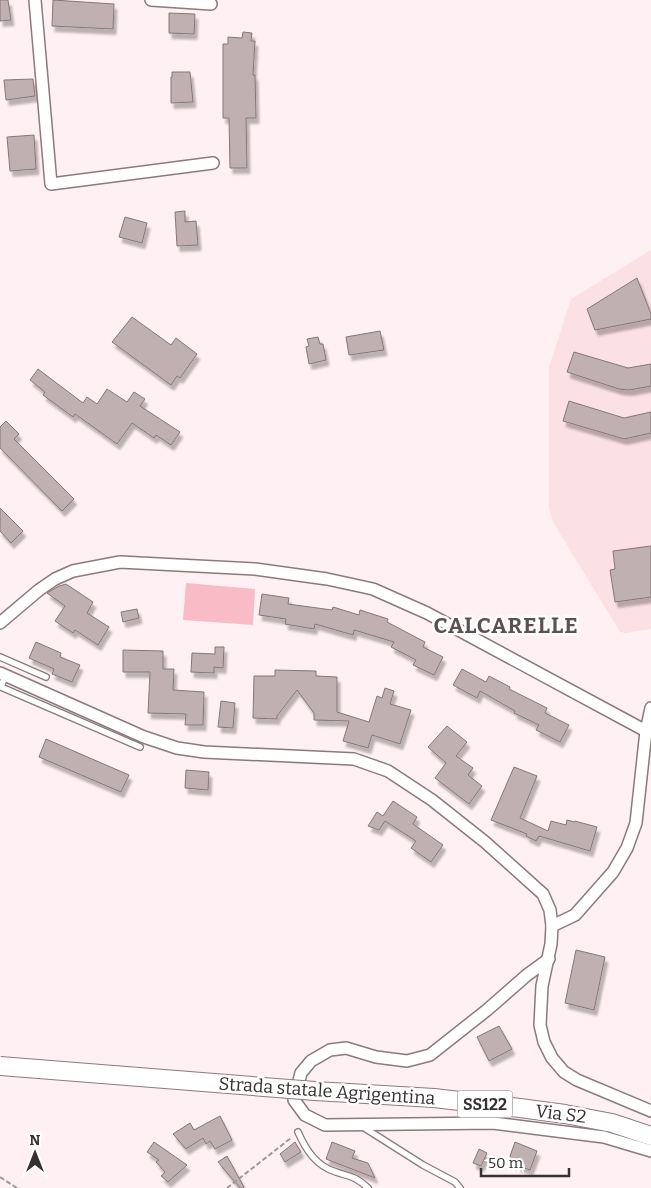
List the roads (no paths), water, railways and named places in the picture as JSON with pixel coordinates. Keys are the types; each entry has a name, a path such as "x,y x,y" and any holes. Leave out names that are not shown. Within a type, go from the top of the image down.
{"main road":[{"name":"Strada statale Agrigentina","path":"0,1066 315,1091 434,1098 565,1114 612,1123 651,1136"}],"street":[{"path":"35,0 51,184 212,163"},
{"path":"151,0 211,4"},
{"path":"0,623 39,590 55,580 73,571 120,562 255,569 327,579 373,589 427,613 646,731"},
{"path":"3,675 65,708 177,748 204,752 345,758 388,771 432,800 485,842 543,894 550,910 552,926 549,959 542,986 540,1025 544,1042 552,1058 564,1072 577,1080 651,1111"},
{"path":"552,926 575,915 613,872 627,848 636,823 646,731 651,708"},
{"name":"Via S2","path":"549,959 430,1056 407,1062 376,1057 346,1048 330,1050 311,1061 300,1073 294,1100 305,1115 324,1124 493,1123 604,1137 651,1151"}],"lane":[{"path":"0,657 46,677"},
{"path":"65,708 140,747"},
{"path":"359,1124 423,1165 454,1182 460,1188"},
{"path":"298,1132 305,1147 317,1162 334,1172 354,1177 368,1188"}],"district":[{"name":"CALCARELLE","path":"506,625"}]}
